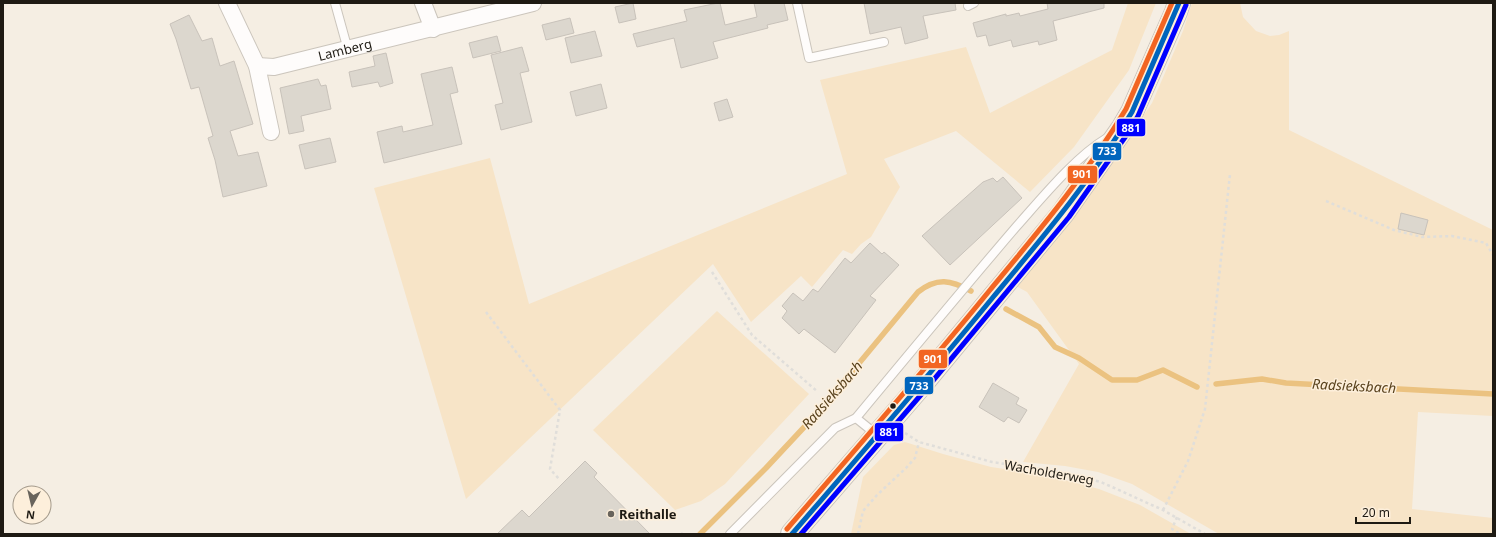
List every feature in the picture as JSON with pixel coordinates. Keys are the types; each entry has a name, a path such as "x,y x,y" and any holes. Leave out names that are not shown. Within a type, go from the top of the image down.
{"main road":[{"path":"792,534 883,429 1063,213 1122,129 1132,112 1179,3"}],"street":[{"path":"227,3 258,66 271,132"},
{"path":"423,3 433,29"},
{"name":"Lamberg","path":"258,66 274,67 348,50 433,29 523,4"}],"lane":[{"path":"335,3 348,50"},
{"path":"797,3 809,58 884,42"},
{"path":"730,534 834,428 856,418 968,282 1040,201 1069,170 1097,144 1122,129"},
{"path":"856,418 883,429"}],"path":[{"path":"1163,510 1188,461 1205,409 1230,174"},
{"path":"1326,201 1394,230 1422,237 1452,236 1486,243 1493,255"},
{"path":"712,272 752,335 818,392"},
{"path":"486,312 560,410 550,469 559,479"},
{"name":"Wacholderweg","path":"883,429 919,442 992,462 1060,472 1101,482 1177,517 1204,534"},
{"path":"858,534 863,511 877,495 915,458 919,442"},
{"path":"1177,517 1172,529 1180,534"}],"shaded area":[{"path":"1128,3 1156,3 1129,70 1074,147 1030,192 956,131 884,159 900,187 871,237 861,244 852,254 843,250 812,287 801,276 751,322 713,264 466,499 374,188 490,158 529,304 847,174 820,80 966,47 990,113 1112,50"},
{"path":"1192,3 1240,3 1243,17 1256,31 1270,36 1279,35 1289,31 1289,130 1493,230 1493,416 1418,412 1412,509 1493,518 1493,534 1219,534 1132,484 1098,472 1065,466 1023,462 1079,364 1027,292 1016,286 1089,196 1152,103 1183,31"},
{"path":"717,311 809,394 725,484 701,501 675,510 593,430"},
{"path":"905,442 991,467 1046,475 1099,489 1140,505 1191,534 851,534 863,477 894,445"}],"building":[{"path":"633,3 636,19 619,23 615,7"},
{"path":"720,3 725,25 757,17 754,3 784,3 788,20 767,25 768,28 713,42 718,58 681,68 674,38 637,47 633,34 687,21 684,10"},
{"path":"864,3 955,3 956,10 923,16 928,38 905,44 901,27 870,34"},
{"path":"1047,3 1104,3 1104,8 1053,21 1057,40 1039,45 1038,41 1013,47 1011,40 989,46 986,35 977,37 973,23 1006,14 1006,16 1019,13 1020,16 1048,9"},
{"path":"189,15 202,41 212,38 220,66 234,61 253,124 230,131 238,156 258,152 267,186 223,197 215,160 208,138 213,136 199,87 191,89 170,24"},
{"path":"570,18 574,33 546,40 542,25"},
{"path":"595,31 602,56 571,63 565,38"},
{"path":"497,36 501,51 473,58 469,43"},
{"path":"522,47 529,71 520,73 532,122 501,130 495,105 503,103 491,55"},
{"path":"386,53 393,83 380,87 378,82 352,87 349,72 375,66 373,56"},
{"path":"452,67 458,92 450,94 462,144 384,163 377,132 402,126 403,132 433,125 421,74"},
{"path":"318,79 321,86 326,85 331,109 301,116 304,131 289,134 280,88"},
{"path":"601,84 607,108 576,116 570,92"},
{"path":"727,99 733,117 719,121 714,103"},
{"path":"330,138 336,162 305,169 299,145"},
{"path":"1003,177 1022,198 950,265 922,236 983,182 993,178 997,182"},
{"path":"1401,213 1428,220 1424,235 1398,229"},
{"path":"870,243 882,254 884,252 899,265 870,296 876,300 835,353 804,329 799,334 782,318 787,311 782,306 793,293 803,301 813,289 818,292 845,258 851,263"},
{"path":"993,383 1019,398 1016,404 1027,410 1019,423 1008,417 1004,422 979,407"},
{"path":"585,461 597,473 594,477 650,534 497,534 522,510 529,517"}],"waterway":[{"name":"Radsieksbach","path":"700,534 766,468 822,408 918,292 925,287 938,282 957,284 971,291"},
{"name":"Radsieksbach","path":"1006,309 1039,327 1055,347 1079,358 1112,380 1137,380 1163,370 1197,387"},
{"name":"Radsieksbach","path":"1216,384 1262,379 1286,383 1493,394"}],"transit line":[{"name":"901","path":"787,529 940,350 1026,246 1095,157 1126,109 1172,3"},
{"name":"733","path":"792,534 894,416 1049,229 1084,184 1132,112 1179,3"},
{"name":"881","path":"801,534 926,389 1069,217 1128,133 1138,116 1186,5"}],"place":[{"name":"Reithalle","path":"611,514"}]}
